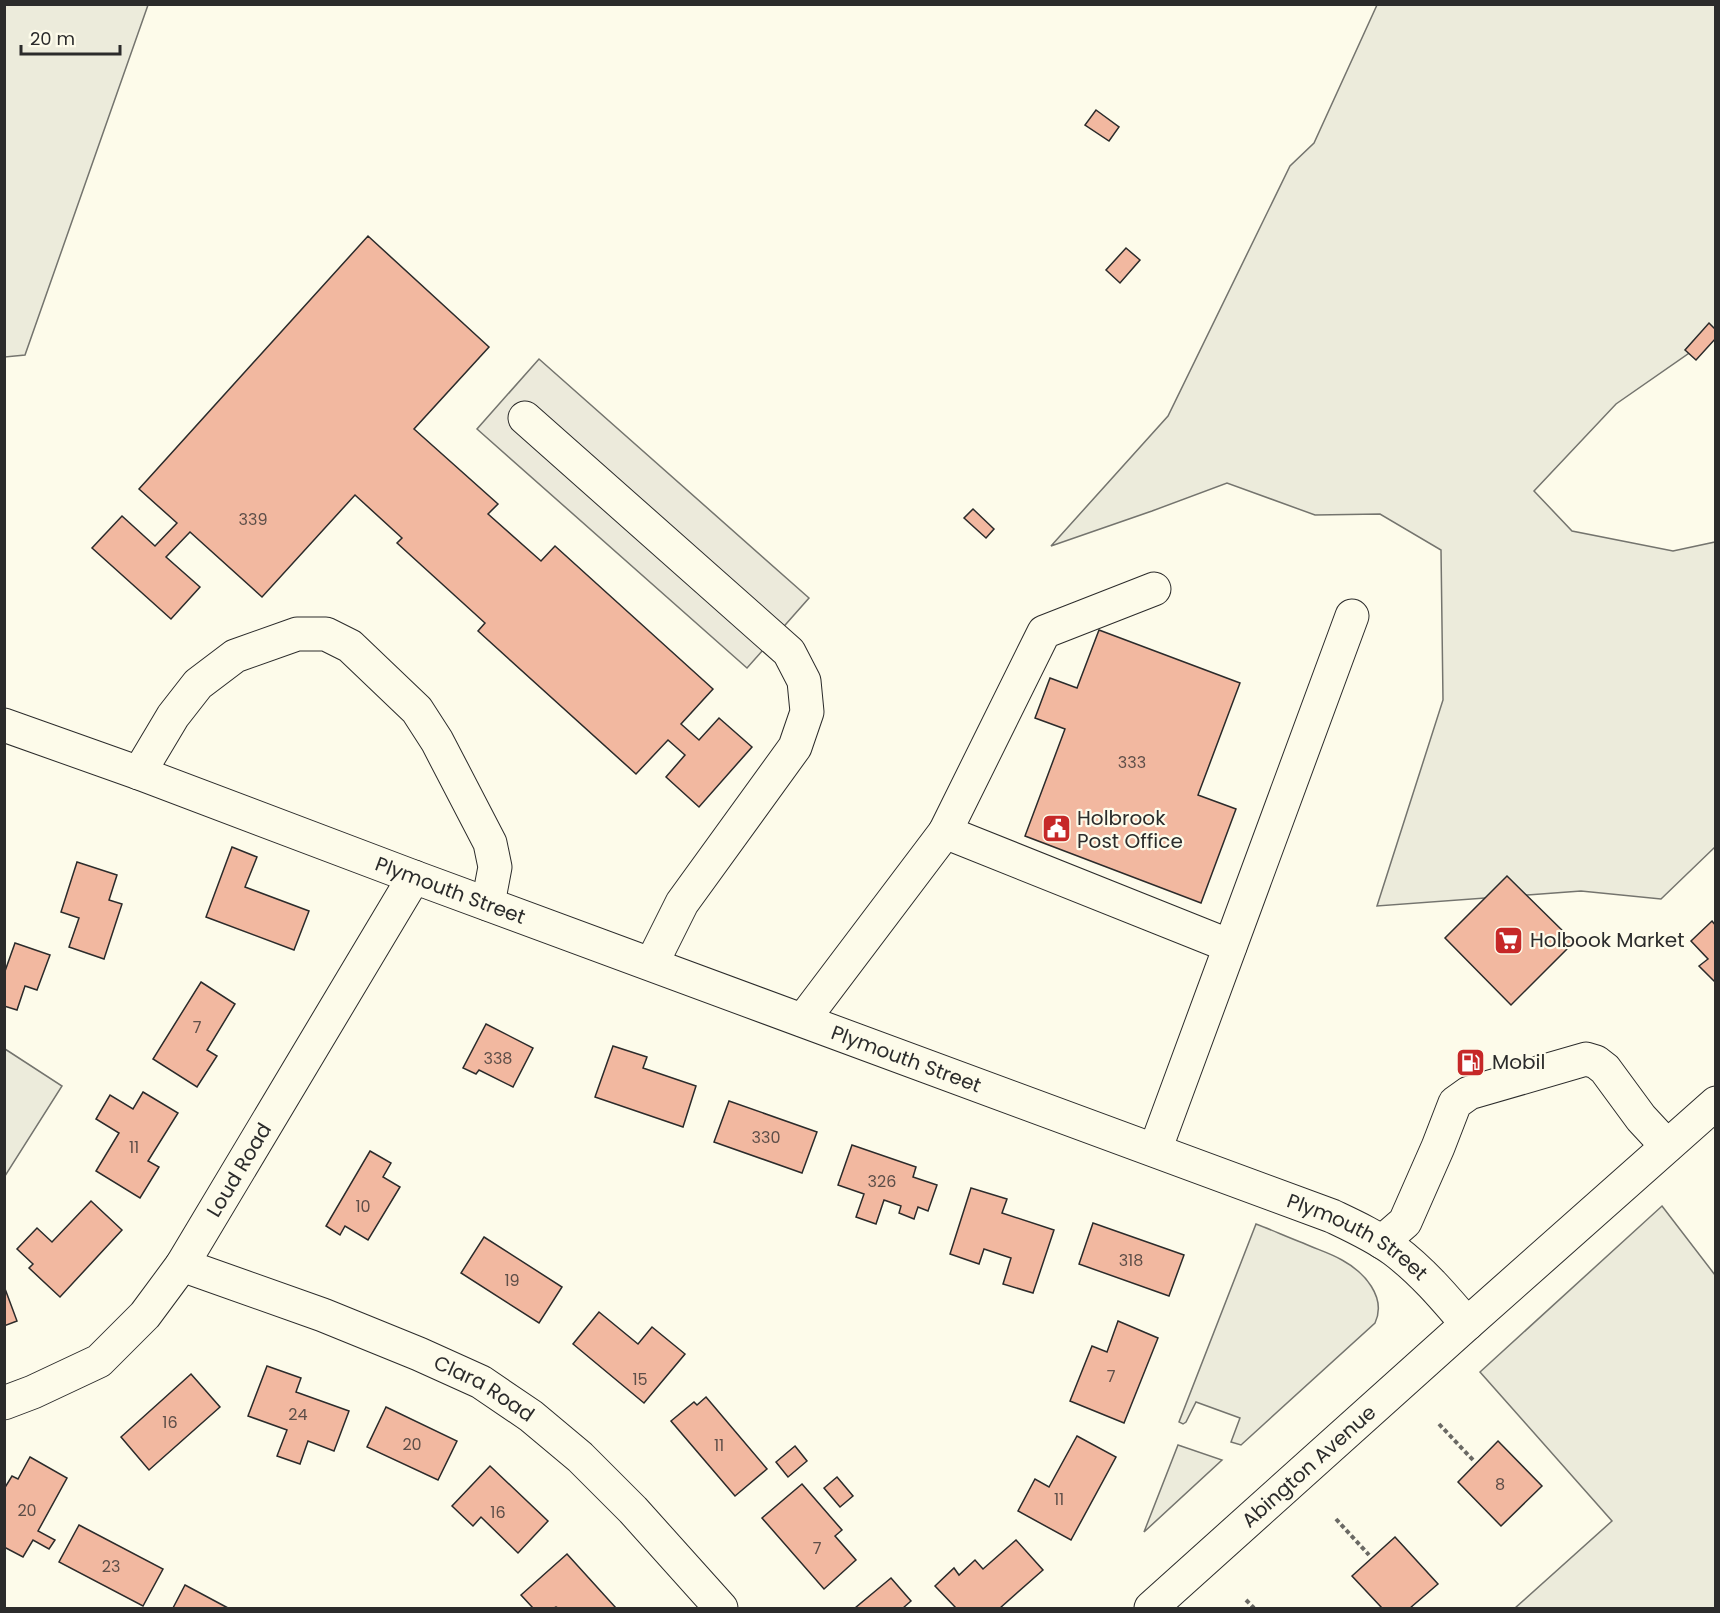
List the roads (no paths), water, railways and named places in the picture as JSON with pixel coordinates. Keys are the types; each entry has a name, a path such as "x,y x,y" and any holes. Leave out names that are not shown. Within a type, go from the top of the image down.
{"street":[{"path":"525,418 789,652 804,681 807,712 795,747 681,903 652,963"},
{"path":"803,1020 945,832 1044,632 1154,589"},
{"path":"1155,1150 1352,616"},
{"path":"139,773 173,716 198,684 235,656 297,634 326,634 350,646 417,710 437,741 490,843 495,867 488,904"},
{"name":"Plymouth Street","path":"4,725 1332,1216 1393,1250 1427,1278 1467,1324"},
{"path":"945,832 1230,946"},
{"name":"Loud Road","path":"4,1403 99,1361 145,1314 182,1265 414,877"},
{"path":"1382,1242 1405,1222 1455,1103 1469,1093 1586,1059 1596,1062 1605,1069 1641,1118 1667,1146"},
{"path":"1467,1324 1716,1103"},
{"name":"Clara Road","path":"182,1265 323,1316 419,1354 481,1382 531,1416 580,1457 633,1510 721,1608"},
{"name":"Abington Avenue","path":"1151,1608 1467,1324"}],"place":[{"name":"Holbrook Post Office","path":"1056,829"},
{"name":"Holbook Market","path":"1509,940"},
{"name":"Mobil","path":"1471,1062"}]}
